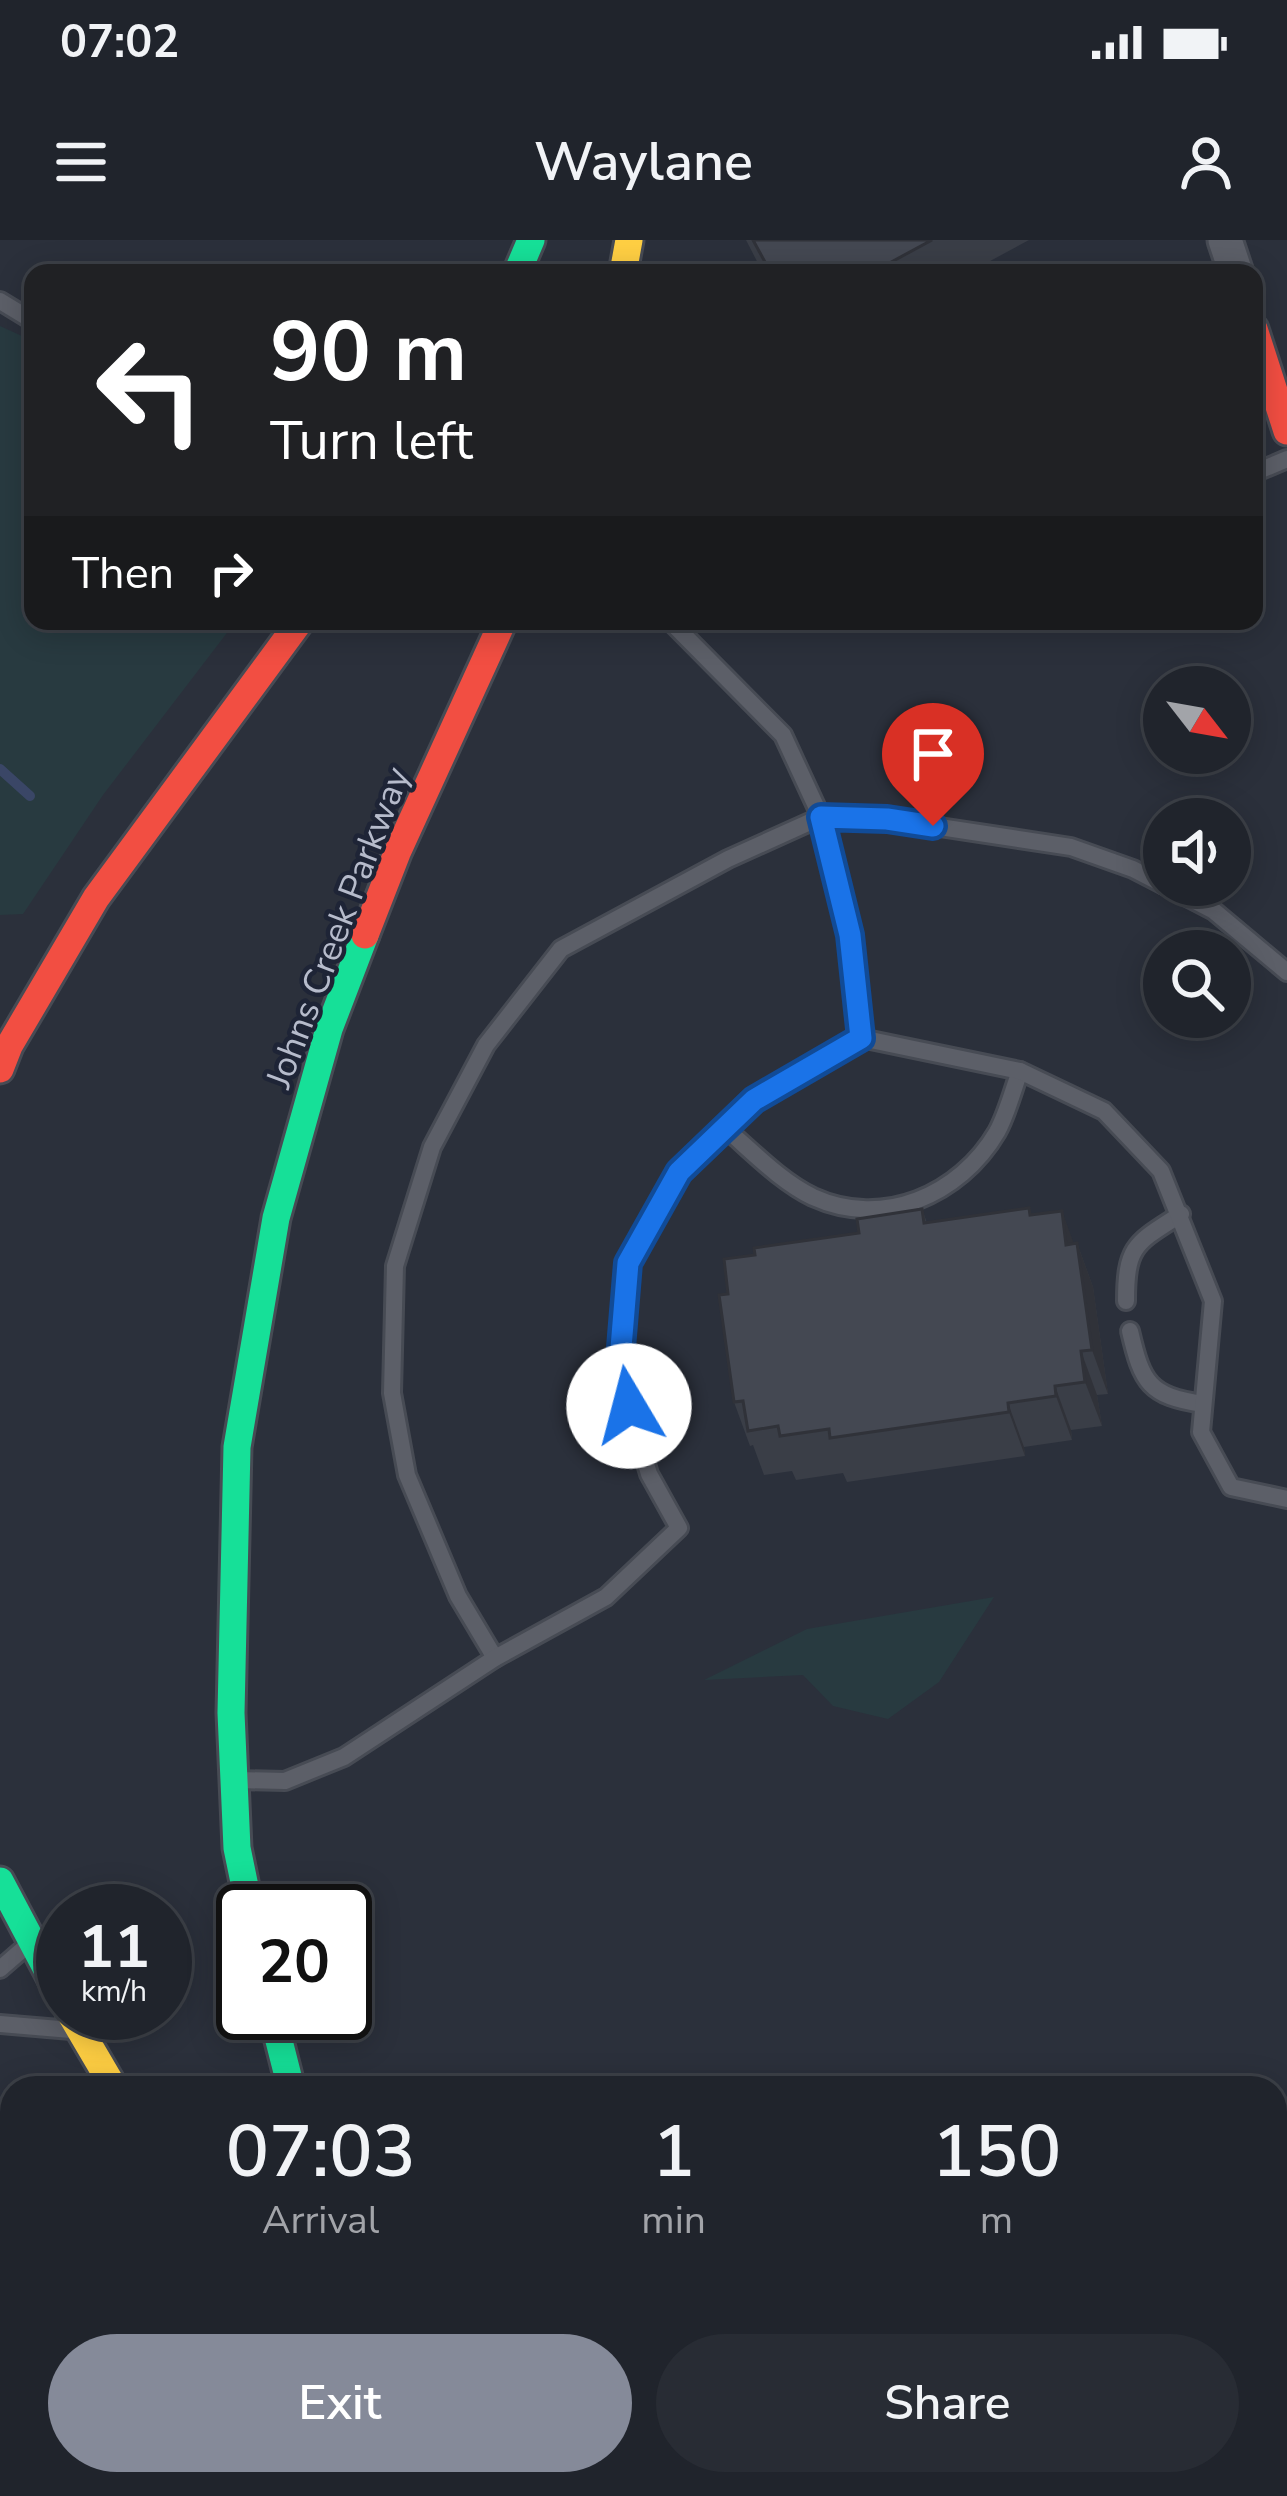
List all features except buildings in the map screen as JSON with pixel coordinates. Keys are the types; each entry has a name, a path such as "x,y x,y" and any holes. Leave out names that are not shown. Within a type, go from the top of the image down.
{"street":[{"path":"1263,357 1287,431"},
{"path":"0,1069 96,898 293,630"},
{"name":"Johns Creek Parkway","path":"244,1884 237,1848 231,1713 237,1447 276,1218 338,1007 398,854 499,630"},
{"path":"0,1881 36,1951"},
{"path":"86,2040 107,2076"},
{"path":"279,2040 288,2076"}],"lane":[{"path":"679,630 783,735 821,817 850,935 861,1038"},
{"path":"495,1658 458,1596 407,1475 392,1393 395,1266 433,1147 486,1045 561,949 728,859 821,817 887,819 1071,848 1143,874"},
{"path":"1206,906 1287,972"},
{"path":"234,1780 284,1781 344,1757 495,1658 606,1597 680,1528 650,1474 619,1372 628,1263 679,1172 724,1128 754,1100 861,1038 1020,1071 1104,1111 1160,1172 1213,1301 1201,1432 1231,1487 1287,1499"},
{"path":"724,1128 813,1197 850,1207 899,1208 940,1192 970,1168 998,1130 1020,1071"},
{"path":"1126,1301 1128,1260 1139,1243 1181,1214"},
{"path":"1130,1331 1137,1363 1150,1387 1171,1399 1203,1404"},
{"path":"0,1969 31,1942"},
{"path":"0,2024 36,2023"}],"shaded area":[{"path":"0,326 24,337 24,630 229,630 103,795 23,914 0,915"},
{"path":"994,1597 939,1682 888,1719 833,1706 803,1675 704,1680 807,1629"}],"waterway":[{"path":"0,769 30,796"}],"traffic: fast":[{"path":"521,264 531,240"},
{"path":"244,1884 237,1848 231,1713 237,1447 276,1218 329,1029 365,935"},
{"path":"0,1881 36,1949"},
{"path":"279,2040 288,2076"}],"traffic: slow":[{"path":"625,264 629,240"},
{"path":"86,2040 107,2076"}],"traffic: jam":[{"path":"1263,357 1287,431"},
{"path":"0,1069 96,898 293,630"},
{"path":"365,935 397,853 499,630"}],"route":[{"path":"629,1406 619,1372 628,1263 679,1172 754,1100 861,1038 850,935 821,817 933,826"}]}
